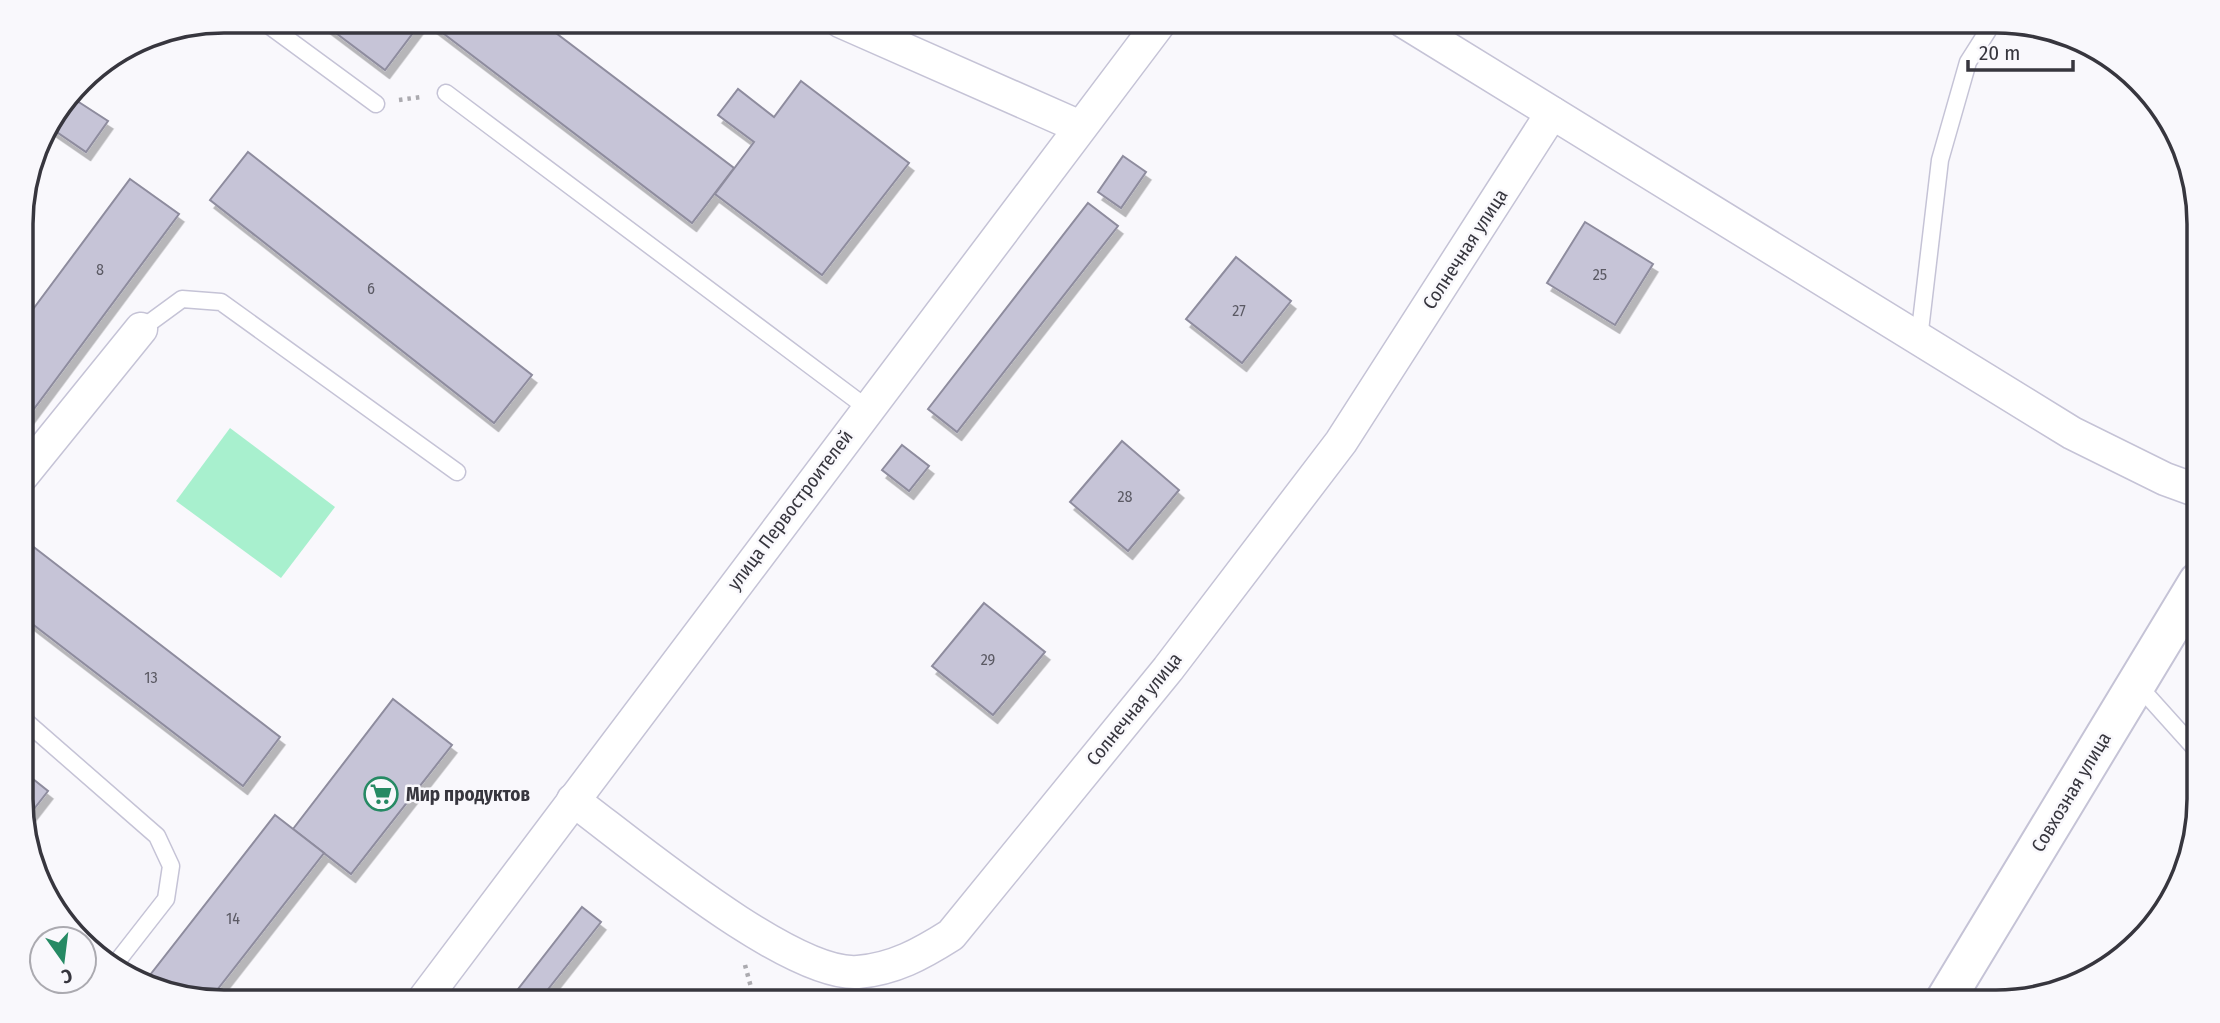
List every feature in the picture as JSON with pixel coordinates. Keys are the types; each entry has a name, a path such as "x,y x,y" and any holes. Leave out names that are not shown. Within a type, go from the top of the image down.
{"main road":[{"name":"Совхозная улица","path":"1952,989 2187,600"}],"street":[{"name":"улица Первостроителей","path":"431,990 1151,33"},
{"path":"1422,33 2072,433 2165,479 2187,487"},
{"path":"869,34 1080,127"},
{"name":"Солнечная улица","path":"573,800 733,919 808,963 856,972 908,961 951,935 1168,669 1341,442 1552,113"},
{"path":"34,462 141,329"}],"lane":[{"path":"1919,339 1940,160 1968,62 1986,33"},
{"path":"281,34 376,104"},
{"path":"446,93 867,408"},
{"path":"141,329 182,299 221,302 457,472"},
{"path":"2136,683 2187,740"},
{"path":"33,728 157,836 171,866 166,900 120,958"}],"path":[{"path":"376,104 446,93"}],"green space":[{"path":"230,428 335,507 281,578 176,501"}],"building":[{"path":"337,34 412,34 385,70"},
{"path":"444,34 557,34 734,168 692,223"},
{"path":"801,81 909,163 822,275 715,194 754,142 718,115 738,89 774,117"},
{"path":"78,102 108,121 86,152 57,132"},
{"path":"248,152 532,375 494,423 210,200"},
{"path":"1123,156 1146,172 1121,208 1098,192"},
{"path":"130,179 179,214 34,409 34,308"},
{"path":"1088,203 1118,226 957,432 928,409"},
{"path":"1585,222 1653,264 1615,325 1547,283"},
{"path":"1236,257 1291,301 1242,363 1186,319"},
{"path":"1122,441 1179,490 1128,551 1070,502"},
{"path":"902,445 929,466 909,491 882,470"},
{"path":"33,547 280,737 243,786 33,625"},
{"path":"984,603 1045,652 993,715 932,666"},
{"path":"393,699 452,745 351,874 293,829"},
{"path":"33,779 48,791 34,809"},
{"path":"275,815 324,853 217,989 187,986 150,975"},
{"path":"582,907 601,922 548,990 517,990"}],"place":[{"name":"Мир продуктов","path":"381,794"}]}
